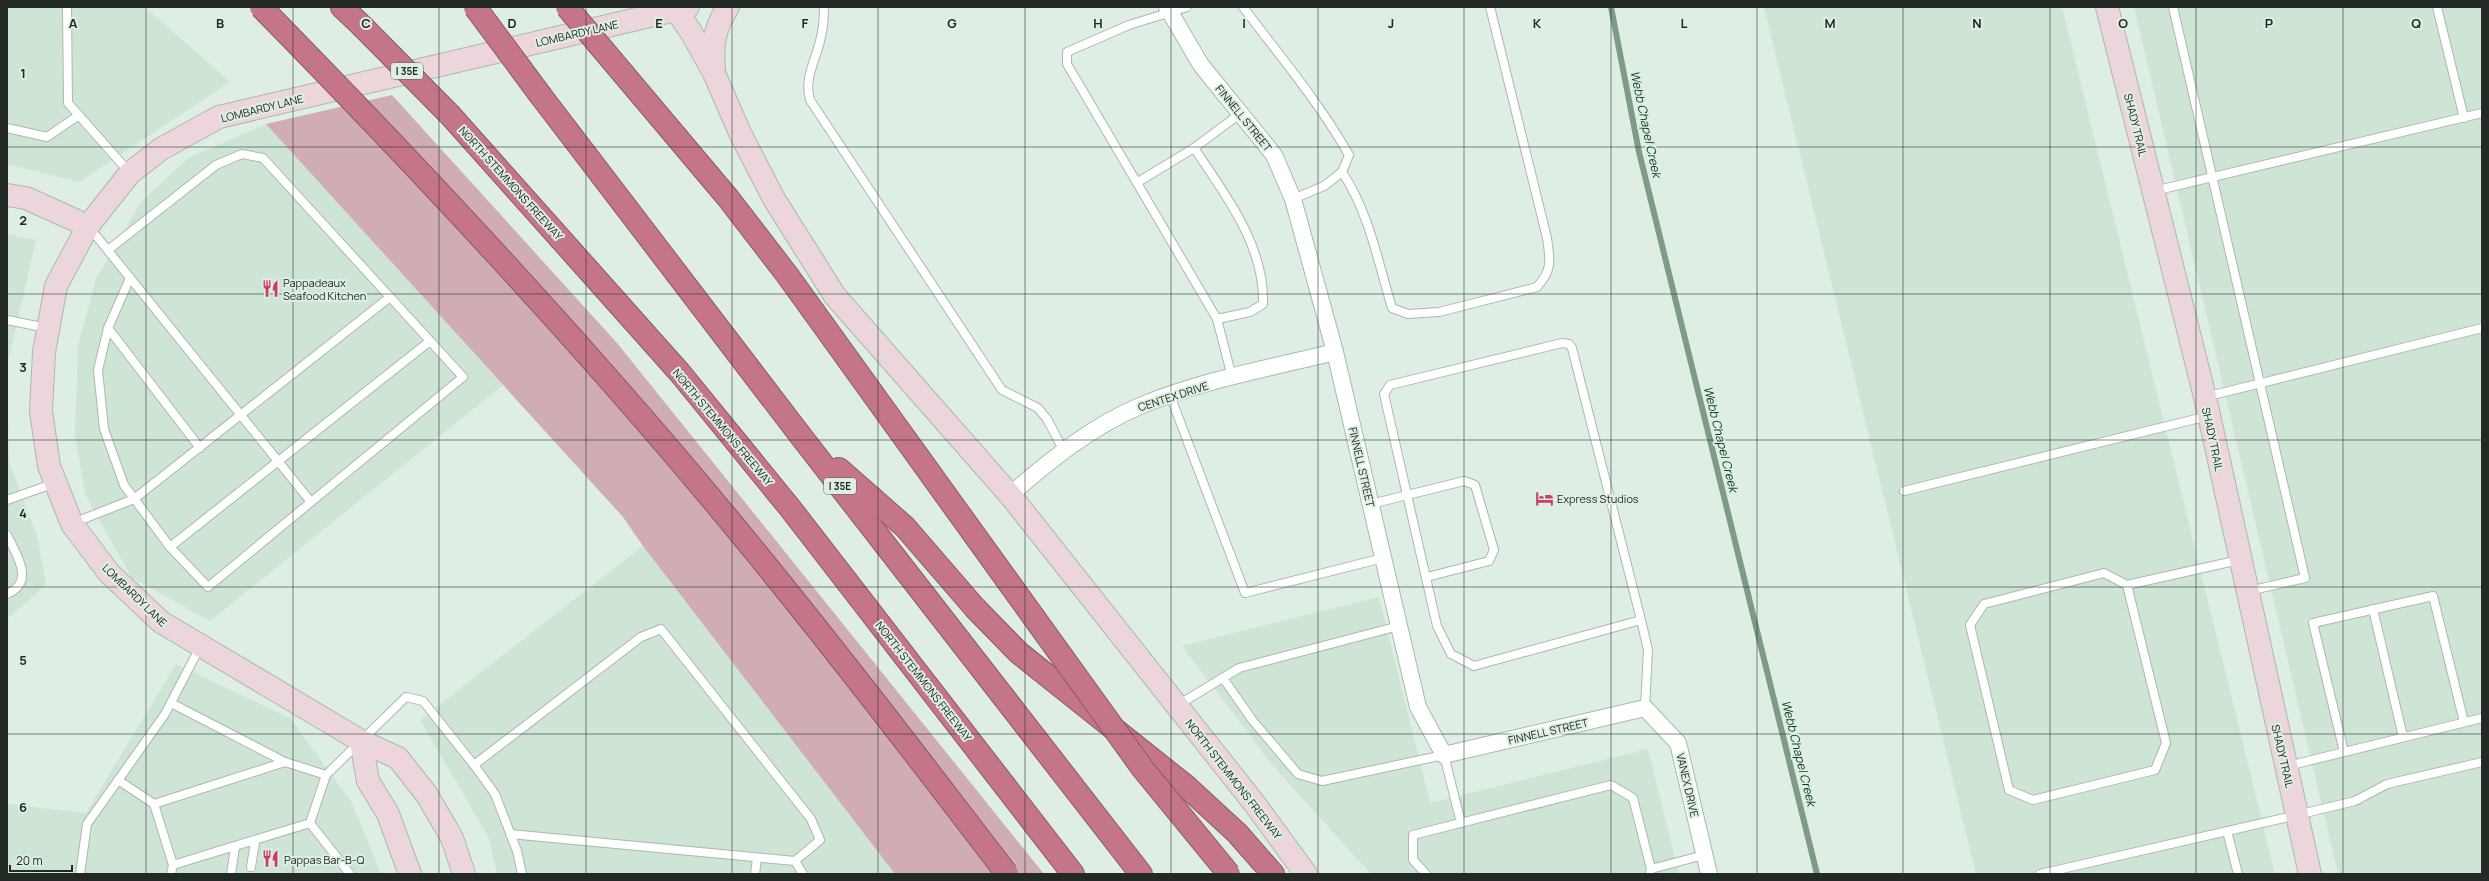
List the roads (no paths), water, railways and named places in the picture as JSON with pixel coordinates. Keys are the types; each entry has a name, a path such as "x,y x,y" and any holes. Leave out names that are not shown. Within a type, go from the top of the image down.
{"highway":[{"path":"261,7 383,132 602,371 755,552 860,683 1007,874"},
{"name":"NORTH STEMMONS FREEWAY","path":"342,7 451,116 680,373 760,471 1073,874"},
{"name":"I 35E","path":"475,7 541,96 800,435 1141,874"},
{"path":"567,7 728,198 788,276 1139,762 1229,874"},
{"path":"800,435 905,527 975,608 1019,653 1187,787 1237,834 1272,874"}],"street":[{"path":"714,73 712,44 720,19 728,7"},
{"name":"SHADY TRAIL","path":"2107,7 2206,406 2246,592 2310,874"},
{"name":"NORTH STEMMONS FREEWAY","path":"679,8 714,73 740,133 774,199 821,276 835,296 1010,494 1254,802 1306,874"},
{"name":"LOMBARDY LANE","path":"464,874 452,838 427,795 398,758 361,741 161,622 109,573 72,524 49,466 41,411 44,352 56,286 88,226 130,173 161,149 219,117 679,8"},
{"name":"FINNELL STREET","path":"1168,10 1202,65 1274,155 1293,199 1335,352 1418,707 1444,755 1645,708"},
{"path":"7,195 26,198 88,226"},
{"name":"CENTEX DRIVE","path":"1010,494 1064,451 1099,428 1139,406 1232,377 1335,352"},
{"name":"VANEX DRIVE","path":"1645,708 1678,743 1709,874"},
{"path":"361,741 368,781 388,814 410,874"}],"lane":[{"path":"67,7 68,103 130,173"},
{"path":"824,7 821,40 808,75 807,90 810,100 1002,390 1038,408 1047,419 1064,451"},
{"path":"1187,7 1168,10 1128,25 1067,52 1067,64 1138,182 1217,319 1232,377"},
{"path":"1242,7 1337,134 1349,155 1342,172 1324,186 1293,199"},
{"path":"1342,172 1354,191 1365,220 1392,308 1408,314 1439,312 1536,287 1546,276 1550,262 1547,238 1490,7"},
{"path":"2173,7 2305,578 2246,592"},
{"path":"2438,7 2464,118"},
{"path":"1138,182 1194,148 1241,113"},
{"path":"2152,192 2482,113"},
{"path":"7,128 47,137 79,115"},
{"path":"1194,148 1239,216 1263,284 1263,304 1250,312 1217,319"},
{"path":"108,250 216,165 242,154 263,158 463,377 208,587 170,547 124,485 104,429 98,370 108,328 130,278"},
{"path":"88,226 311,502"},
{"path":"72,524 134,499 390,297"},
{"path":"7,320 48,329"},
{"path":"108,328 200,448"},
{"path":"1904,491 2206,406 2260,382 2482,328"},
{"path":"170,547 430,341"},
{"path":"1640,620 1474,666 1451,654 1437,626 1384,394 1385,388 1390,385 1555,344 1570,344 1648,650 1645,708"},
{"path":"1170,396 1245,593 1383,558"},
{"path":"7,500 56,482"},
{"path":"1371,504 1464,482 1475,485 1494,550 1489,561 1427,577"},
{"path":"7,535 21,565 23,577 16,590 7,594"},
{"path":"2127,585 2166,743 2155,770 2033,800 2009,790 1970,624 1984,604 2104,572 2127,585 2239,560"},
{"path":"2344,752 2313,623 2433,596 2464,722"},
{"path":"2374,609 2402,738"},
{"path":"1178,706 1239,668 1399,626"},
{"path":"474,765 641,637 661,629 811,820 820,840 795,861 510,834"},
{"path":"80,874 87,824 171,703 200,646"},
{"path":"1222,678 1253,721 1298,774 1322,781 1444,755 1461,823"},
{"path":"310,823 326,776 406,697 423,700 495,794 510,834 522,874"},
{"path":"171,703 285,762 326,776"},
{"path":"2285,767 2482,718"},
{"path":"154,804 285,762"},
{"path":"2040,874 2297,815 2355,800 2387,784 2482,762"},
{"path":"118,780 154,804 173,865 171,874"},
{"path":"1426,874 1412,860 1413,835 1611,785 1633,798 1650,871 1704,855"},
{"path":"173,865 254,842 310,823"},
{"path":"310,823 350,874"},
{"path":"2227,831 2238,874"},
{"path":"251,867 254,842"},
{"path":"231,874 235,847"},
{"path":"755,874 757,858"},
{"path":"795,861 803,874"}],"waterway":[{"name":"Webb Chapel Creek","path":"1611,7 1639,152 1817,874"}],"place":[{"name":"Pappadeaux Seafood Kitchen","path":"270,288"},
{"name":"Express Studios","path":"1544,498"},
{"name":"Pappas Bar-B-Q","path":"271,859"}]}
